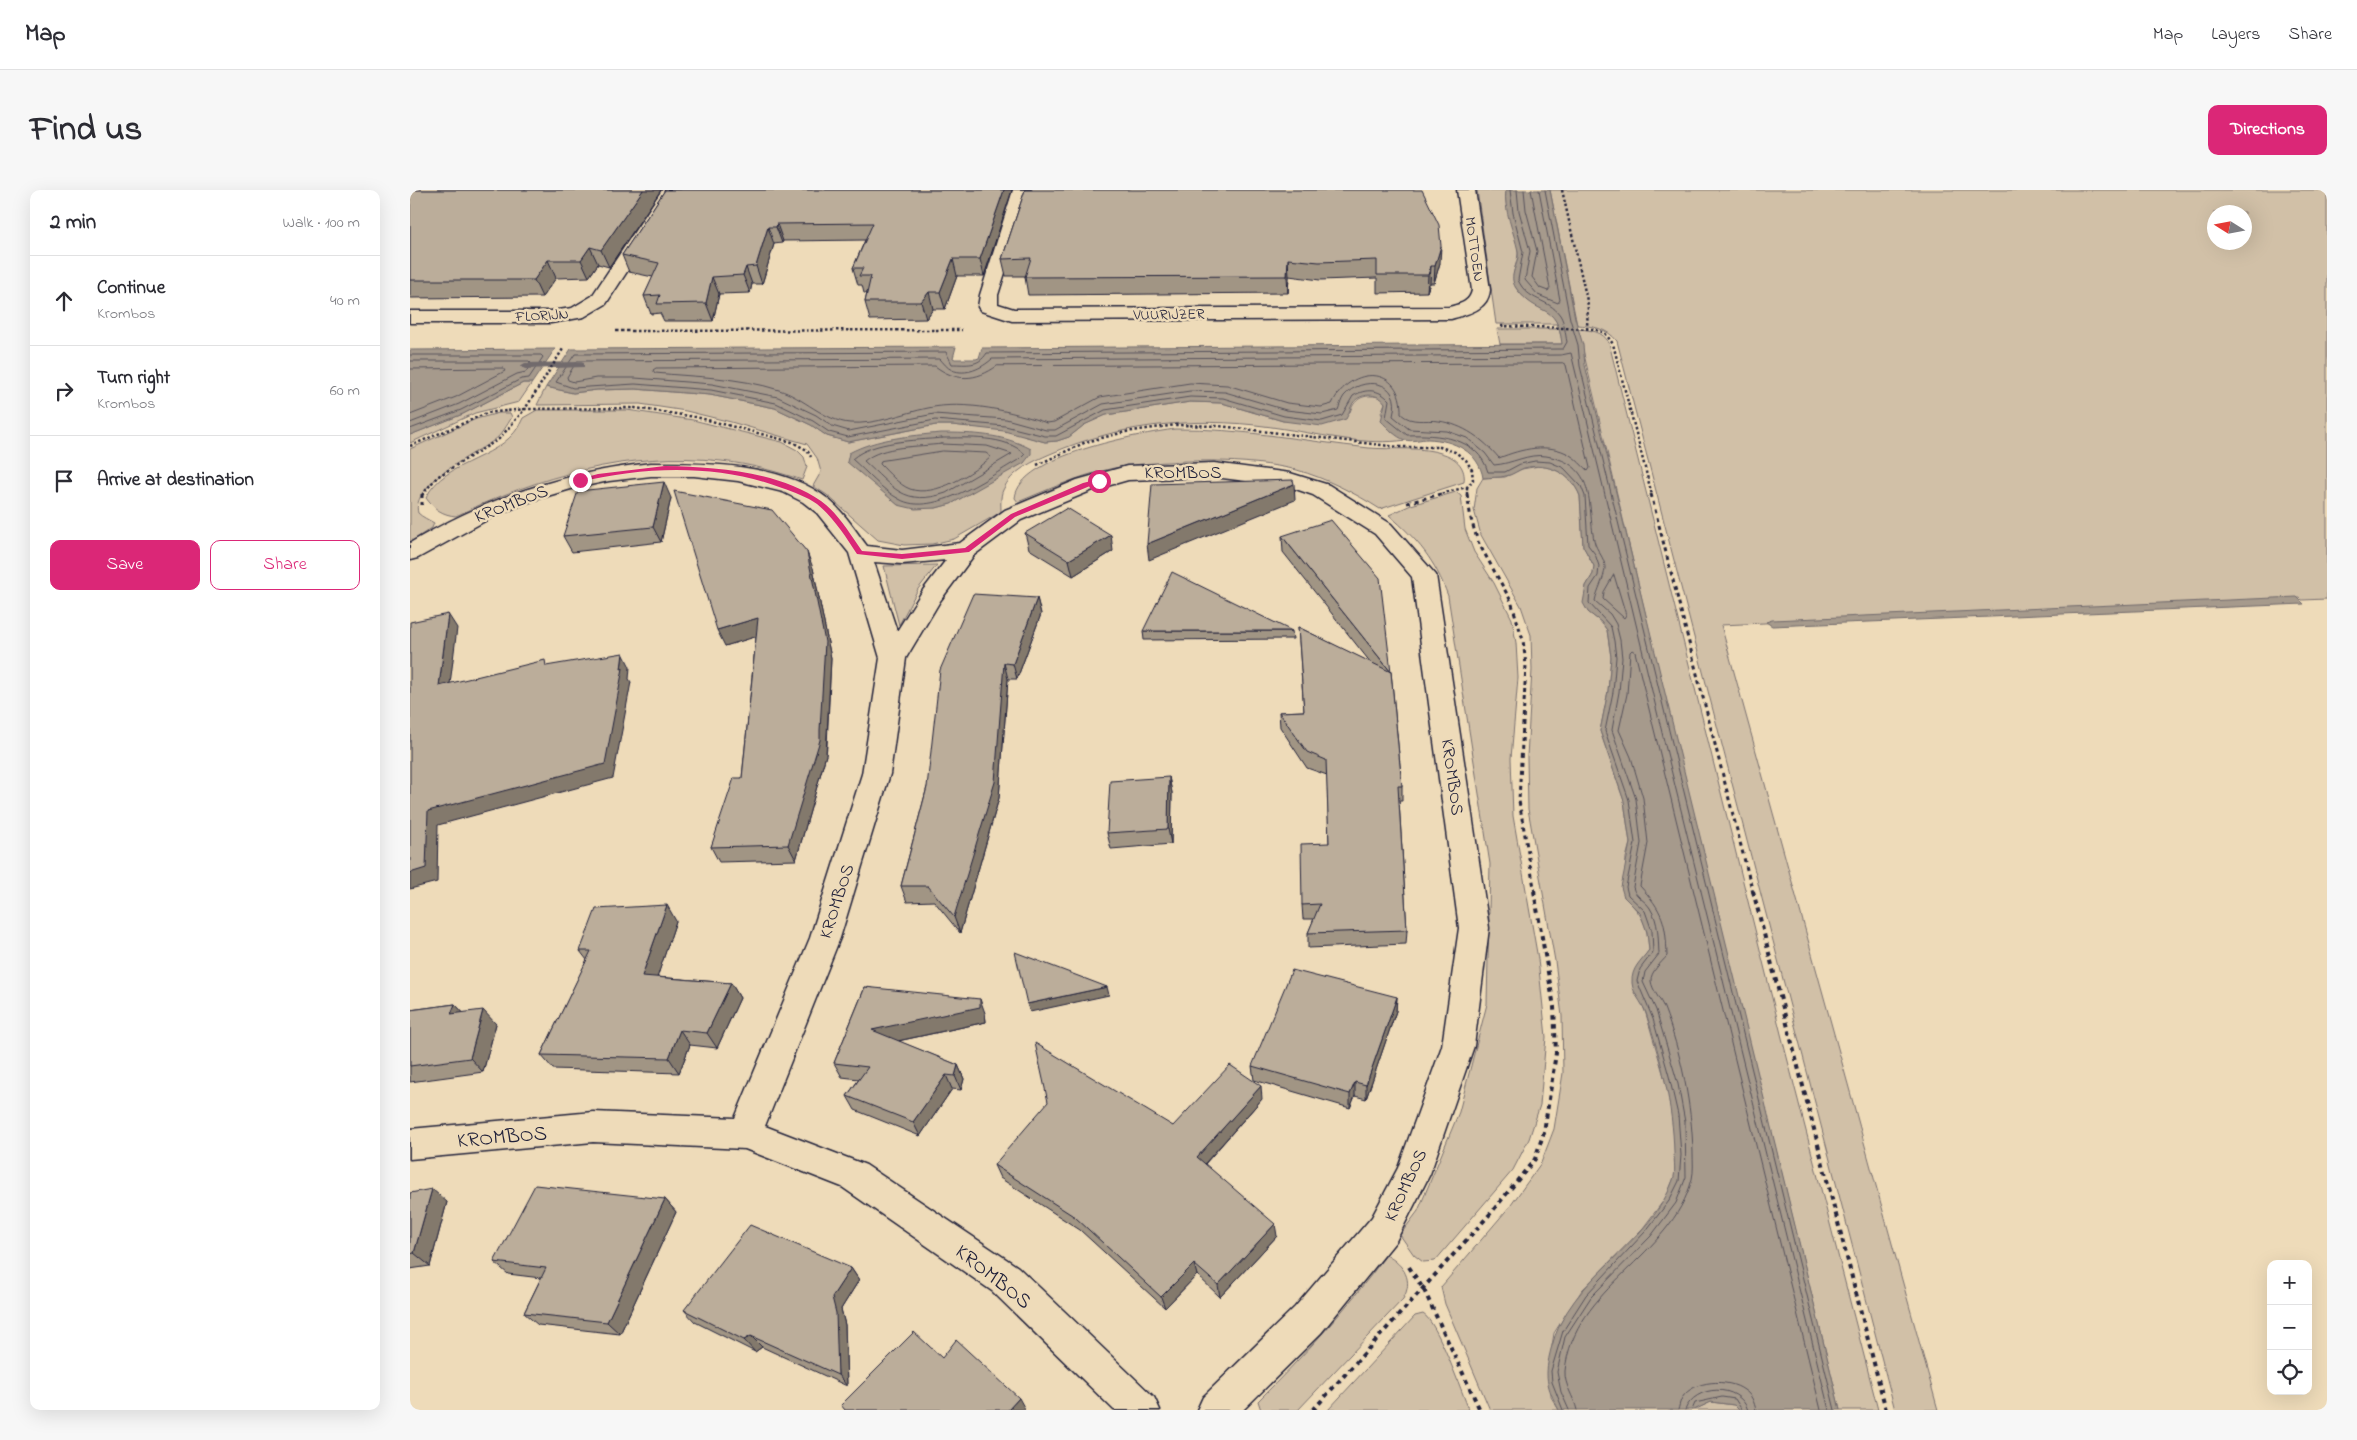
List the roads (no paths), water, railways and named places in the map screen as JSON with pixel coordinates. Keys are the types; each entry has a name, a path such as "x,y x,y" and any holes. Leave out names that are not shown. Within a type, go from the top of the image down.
{"street":[{"name":"FLORIJN","path":"410,317 551,317 577,313 599,300 671,190"},
{"name":"VUURIJZER","path":"1022,190 989,295 988,307 998,312 1012,315 1451,312 1472,306"},
{"name":"MOTTOEN","path":"1466,190 1481,290 1480,298 1472,306"},
{"name":"KROMBOS","path":"410,553 453,526 485,510 542,489 598,476 665,468 704,469 760,477 799,492 819,503 842,527 860,553 893,658"},
{"name":"KROMBOS","path":"745,1134 825,938 876,774 893,658 930,596 966,550 1013,515 1085,484 1127,473 1214,470 1290,480 1321,490 1371,519 1383,529 1424,575 1474,928 1458,1046 1413,1174 1384,1229 1308,1320 1216,1410"},
{"path":"860,553 902,557 966,550"},
{"name":"KROMBOS","path":"410,1144 593,1127 745,1134 854,1176 1004,1279 1141,1410"}],"water":[{"path":"1506,190 1550,190 1575,318 1583,345 1585,365 1840,1410 1739,1410 1734,1405 1711,1402 1694,1410 1559,1410 1551,1394 1547,1367 1560,1323 1574,1301 1591,1281 1647,1224 1662,1203 1673,1180 1675,1170 1671,1117 1665,1082 1646,1013 1634,991 1632,983 1635,969 1649,950 1647,932 1640,913 1624,897 1621,887 1630,843 1624,801 1600,731 1608,691 1611,657 1607,630 1601,622 1588,612 1583,603 1586,586 1593,574 1594,566 1583,546 1580,496 1565,475 1550,468 1533,467 1524,468 1500,477 1483,478 1481,469 1471,454 1456,445 1428,439 1408,441 1395,435 1381,421 1385,403 1378,397 1369,395 1356,400 1346,419 1322,426 1283,421 1222,403 1190,402 1106,415 1084,425 1069,437 1057,441 1045,442 1004,431 936,425 848,442 827,436 811,425 775,408 710,395 635,389 573,393 546,387 571,349 956,347 953,358 976,359 979,358 982,348 1562,344 1556,321 1551,315 1524,298 1514,283 1513,274 1518,251 1507,213"},
{"path":"555,349 532,383 523,383 463,414 410,435 410,350"},
{"path":"941,433 999,437 1031,449 1031,454 1024,463 951,504 936,508 915,509 898,505 847,462 849,453 871,444 894,438"},
{"path":"2297,597 2304,604 1772,626 1766,622 1772,620"}],"waterway":[{"path":"525,366 580,365"}]}
